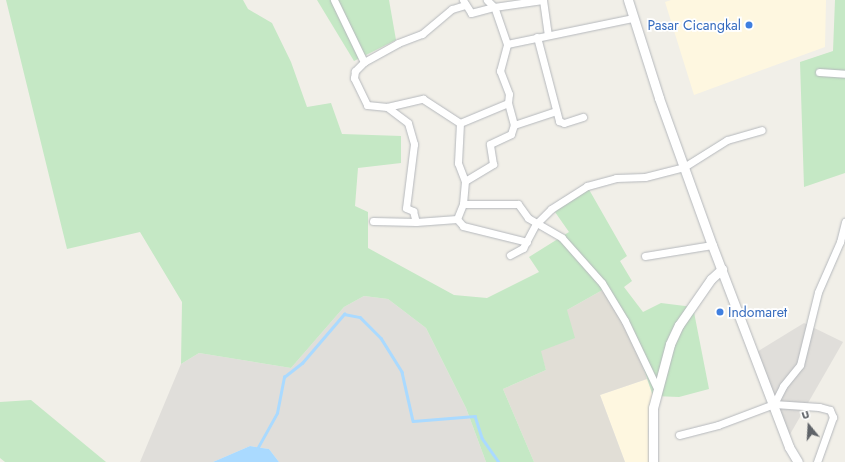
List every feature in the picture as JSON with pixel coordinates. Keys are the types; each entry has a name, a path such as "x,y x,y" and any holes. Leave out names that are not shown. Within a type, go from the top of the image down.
{"main road":[{"path":"628,0 712,245 774,404 789,447 798,462"},
{"path":"653,462 653,408 657,388 679,326 711,279 722,269"}],"street":[{"path":"334,0 364,62"},
{"path":"465,181 493,164 490,144 512,134 514,125 508,103 509,94 500,71 507,44 494,7 487,0"},
{"path":"460,123 423,99 387,107 367,105 354,78 354,71 364,62 398,43 422,34 452,10 464,3 471,13 494,7 542,0 548,35"},
{"path":"507,44 633,18"},
{"path":"537,37 556,111 561,123 583,117"},
{"path":"820,72 845,74"},
{"path":"460,123 508,103"},
{"path":"387,107 408,123 414,144 406,208 413,211 416,222"},
{"path":"514,125 556,111"},
{"path":"458,219 462,204 465,181 458,163 460,123"},
{"path":"510,255 519,252 527,242 536,224 551,209 595,183 616,178 645,177 684,167 727,140 762,130"},
{"path":"462,204 518,204 528,218 562,238 602,283 624,321 657,388"},
{"path":"373,221 416,222 458,219"},
{"path":"458,219 463,226 527,242"},
{"path":"774,404 783,386 800,365 818,292 842,243 845,222"},
{"path":"646,256 712,245"},
{"path":"679,435 718,425 774,404 830,410 832,421 817,462"}],"shaded area":[{"name":"Pasar Cicangkal","path":"671,0 826,0 825,47 694,95 665,2"},
{"path":"606,288 627,319 647,379 600,395 625,462 534,462 503,389 546,370 540,351 567,310"},
{"path":"364,296 388,299 426,328 466,408 486,462 279,462 269,449 250,446 213,462 140,462 181,364 199,353 291,368 344,307"},
{"path":"804,323 843,342 785,443 752,355"},
{"path":"647,379 653,396 648,431 651,462 625,462 600,395"}],"green space":[{"path":"6,0 243,0 248,9 272,23 291,62 307,107 331,103 342,134 401,136 401,163 358,168 355,206 368,212 368,248 454,295 487,298 539,272 529,257 569,232 555,212 587,186 627,256 620,261 632,281 624,287 643,312 661,303 693,307 709,389 679,397 653,396 627,319 606,288 567,310 575,338 541,351 546,370 503,389 534,462 486,462 466,408 426,328 388,299 364,296 344,307 291,368 199,353 181,364 182,302 140,232 67,249"},
{"path":"317,0 389,0 396,40 354,61"},
{"path":"835,0 845,0 845,173 804,187 800,62 833,51"},
{"path":"31,400 106,462 5,462 0,458 0,402"}],"water":[{"path":"250,446 269,449 279,462 213,462"}],"waterway":[{"path":"257,449 277,413 284,377 302,363 344,314 360,317 381,338 402,372 413,421 475,416 482,438 499,462"}],"place":[{"name":"Pasar Cicangkal","path":"749,25"},
{"name":"Indomaret","path":"720,312"}]}
